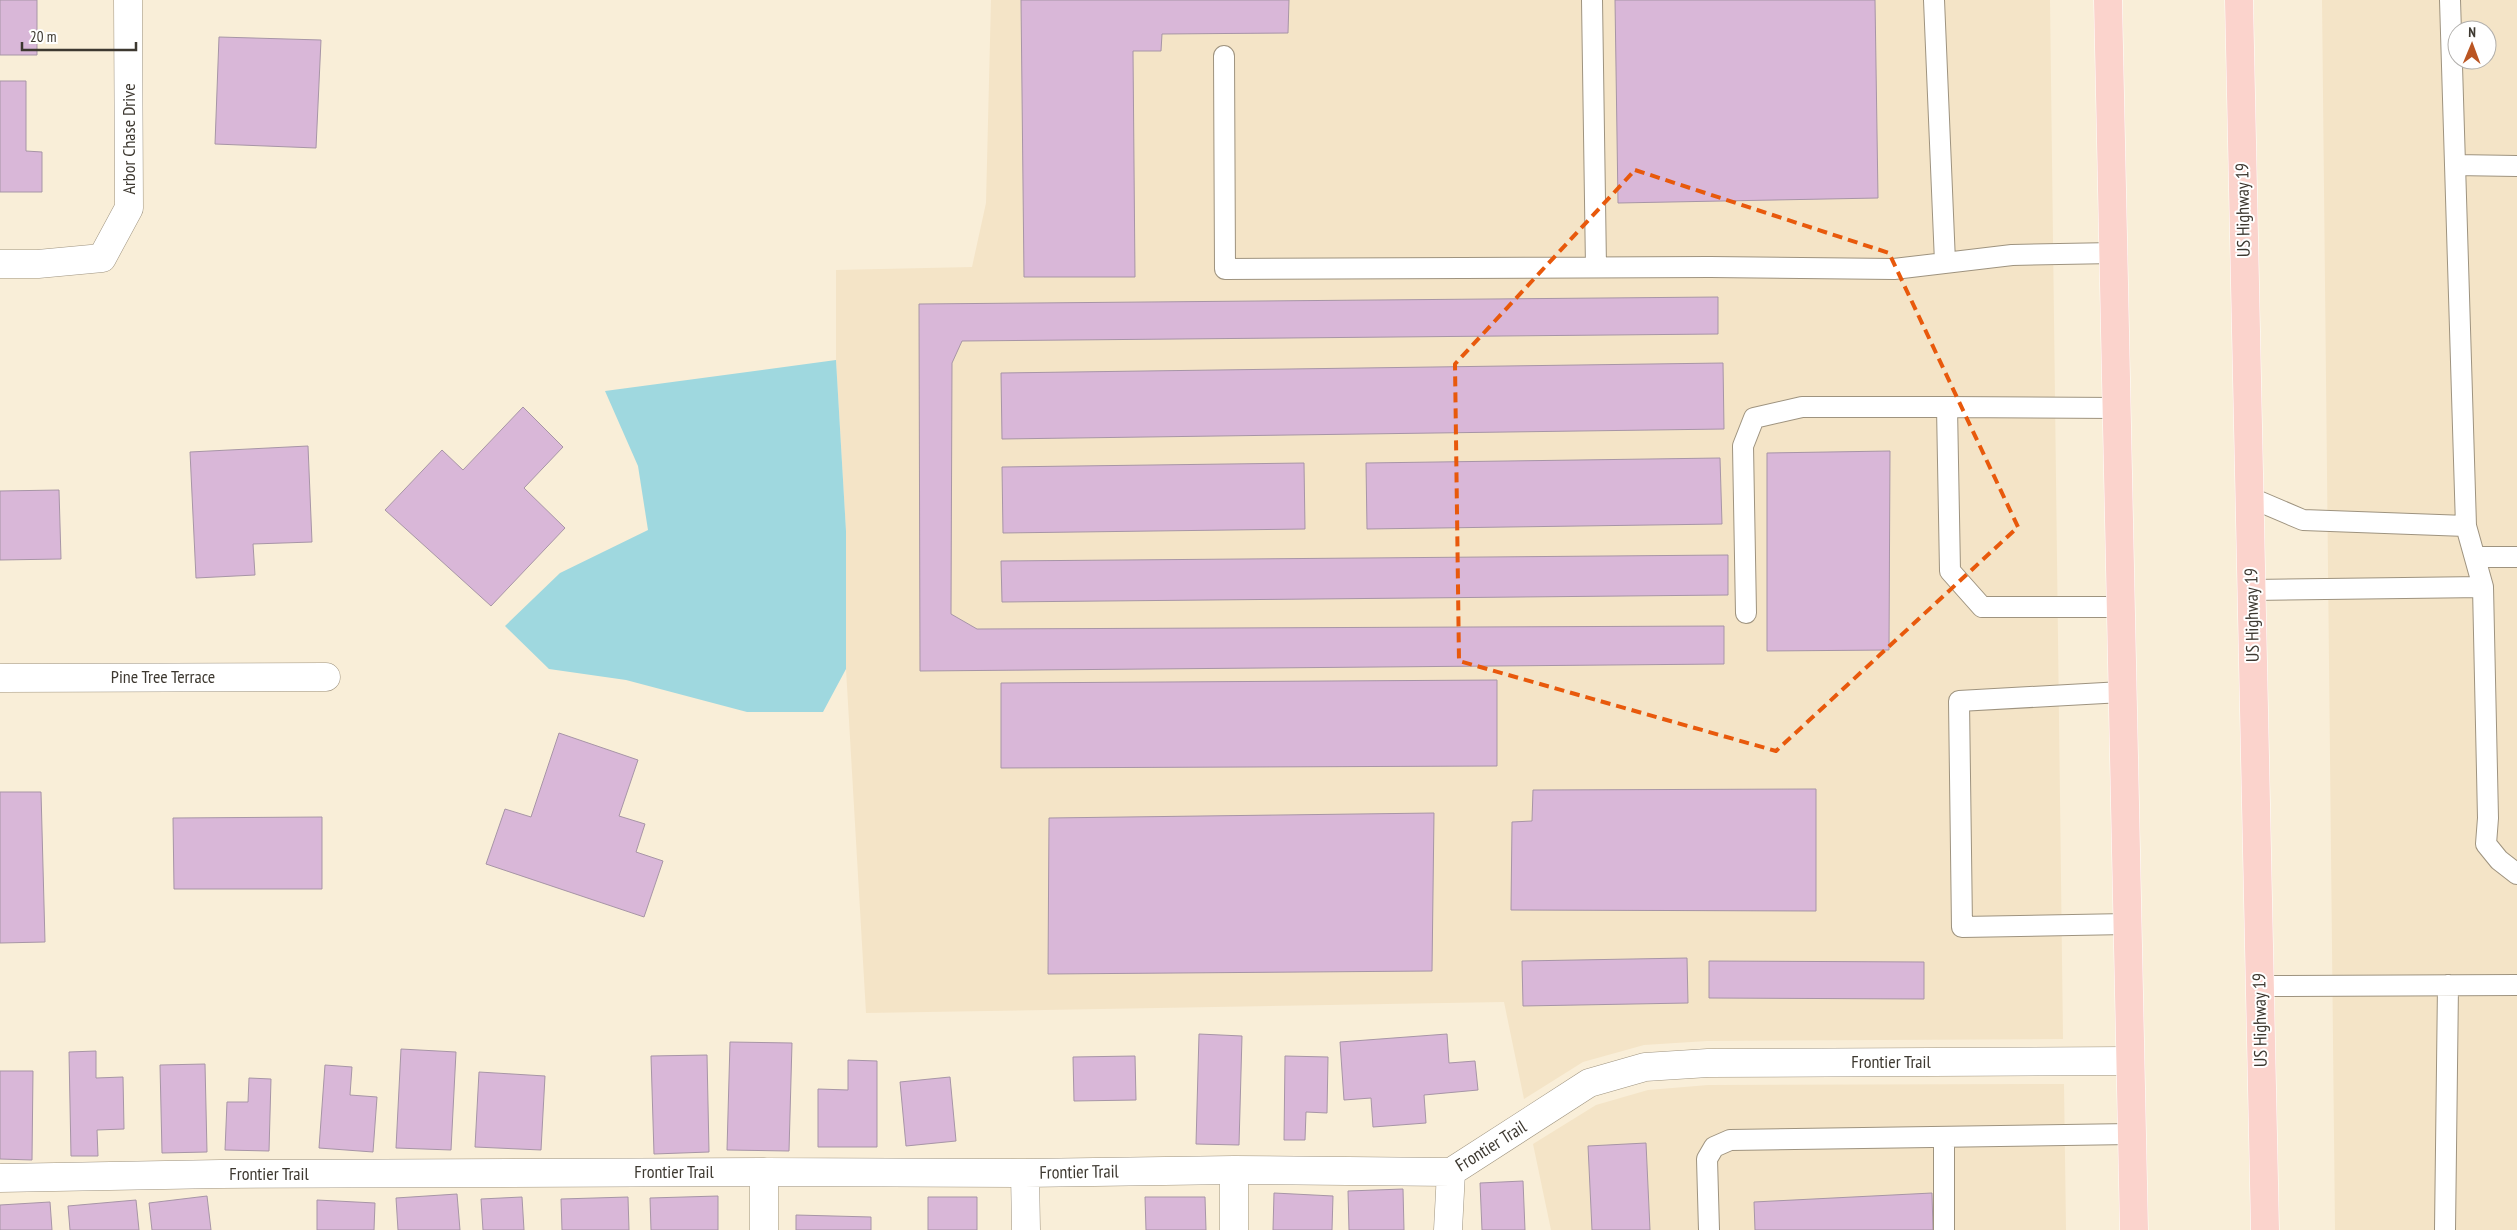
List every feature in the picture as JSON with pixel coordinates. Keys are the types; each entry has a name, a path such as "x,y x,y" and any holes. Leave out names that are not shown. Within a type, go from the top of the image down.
{"highway":[{"path":"2108,0 2134,1230"},
{"name":"US Highway 19","path":"2239,0 2265,1230"}],"street":[{"name":"Arbor Chase Drive","path":"0,264 38,264 102,258 129,208 128,0"},
{"name":"Pine Tree Terrace","path":"0,678 326,677"},
{"name":"Frontier Trail","path":"0,1178 220,1174 1234,1170 1450,1172 1589,1084 1645,1067 1708,1063 2129,1061"},
{"path":"1234,1170 1234,1230"},
{"path":"764,1172 764,1230"},
{"path":"1026,1172 1026,1230"},
{"path":"1448,1230 1450,1172"}],"lane":[{"path":"1592,0 1596,267"},
{"path":"1934,0 1945,262"},
{"path":"2450,0 2466,526 2483,587 2488,818 2486,844 2499,860 2517,874"},
{"path":"1224,56 1224,269 1596,267 1894,270 1945,262 2012,255 2114,253"},
{"path":"2455,164 2517,166"},
{"path":"1746,613 1743,446 1754,418 1802,407 2116,408"},
{"path":"1947,407 1950,571 1982,607 2120,607"},
{"path":"2249,497 2304,520 2466,526"},
{"path":"2475,557 2517,557"},
{"path":"2252,590 2483,587"},
{"path":"2122,692 1959,701 1962,926 2127,924"},
{"path":"2445,1230 2448,985"},
{"path":"2259,986 2517,986"},
{"path":"1709,1230 1707,1159 1714,1146 1730,1140 2131,1134"},
{"path":"1944,1137 1944,1230"}],"highlighted area":[{"path":"1635,170 1889,253 2018,527 1776,751 1459,661 1455,364"}],"shaded area":[{"path":"991,0 2050,0 2063,1039 1707,1041 1644,1045 1583,1062 1524,1099 1504,1002 866,1013 846,669 846,531 836,360 836,270 972,267 986,203"},
{"path":"2322,0 2517,0 2517,1230 2335,1230"},
{"path":"2064,1084 2066,1230 1551,1230 1533,1144 1596,1105 1648,1090 1708,1085"}],"water":[{"path":"836,360 846,531 846,669 823,712 747,712 626,680 549,669 505,626 560,573 648,530 638,466 605,391"}],"building":[{"path":"0,0 37,0 37,55 0,55"},
{"path":"1021,0 1289,0 1288,33 1162,34 1161,51 1133,51 1135,277 1024,277"},
{"path":"1615,0 1875,0 1878,198 1618,203"},
{"path":"219,37 321,40 316,148 215,144"},
{"path":"0,81 26,81 26,151 42,152 42,192 0,192"},
{"path":"1718,297 1718,334 962,341 952,363 951,614 977,629 1724,626 1724,664 920,671 919,304"},
{"path":"1723,363 1724,429 1002,439 1001,373"},
{"path":"523,407 563,447 524,488 565,528 491,606 385,510 442,450 463,470"},
{"path":"308,446 312,542 253,544 255,575 196,578 190,452"},
{"path":"1890,451 1889,650 1767,651 1767,453"},
{"path":"1720,458 1722,524 1367,529 1366,463"},
{"path":"1304,463 1305,529 1003,533 1002,467"},
{"path":"59,490 61,559 0,560 0,491"},
{"path":"1728,555 1728,595 1002,602 1001,561"},
{"path":"1497,680 1497,766 1001,768 1001,683"},
{"path":"559,733 638,760 619,816 645,824 636,852 663,861 644,917 486,864 505,809 531,817"},
{"path":"1816,789 1816,911 1511,910 1512,822 1532,821 1533,790"},
{"path":"0,792 41,792 45,942 0,943"},
{"path":"1434,813 1432,971 1048,974 1049,818"},
{"path":"322,817 322,889 174,889 173,818"},
{"path":"1687,958 1688,1003 1523,1006 1522,961"},
{"path":"1709,961 1924,962 1924,999 1709,998"},
{"path":"1199,1034 1242,1036 1239,1145 1196,1144"},
{"path":"1447,1034 1449,1063 1475,1061 1478,1090 1424,1095 1426,1123 1373,1127 1371,1098 1344,1100 1340,1042"},
{"path":"730,1042 792,1043 789,1151 727,1150"},
{"path":"401,1049 456,1052 451,1150 396,1148"},
{"path":"96,1051 96,1078 123,1077 124,1129 97,1130 98,1156 71,1156 69,1052"},
{"path":"707,1055 709,1152 654,1154 651,1056"},
{"path":"1135,1056 1136,1100 1074,1101 1073,1057"},
{"path":"1285,1056 1328,1057 1327,1113 1306,1112 1305,1140 1284,1140"},
{"path":"848,1060 877,1061 877,1147 818,1147 818,1089 848,1090"},
{"path":"205,1064 207,1152 162,1153 160,1065"},
{"path":"325,1065 352,1067 350,1095 377,1097 373,1152 319,1148"},
{"path":"0,1071 33,1071 32,1160 0,1159"},
{"path":"479,1072 545,1076 541,1150 475,1147"},
{"path":"950,1077 956,1141 906,1146 900,1082"},
{"path":"249,1078 271,1079 269,1151 225,1150 227,1102 248,1102"},
{"path":"1646,1143 1650,1230 1592,1230 1588,1146"},
{"path":"1523,1181 1525,1230 1482,1230 1480,1183"},
{"path":"1403,1189 1404,1230 1349,1230 1348,1191"},
{"path":"1274,1193 1333,1196 1332,1230 1273,1230"},
{"path":"1932,1193 1933,1230 1755,1230 1754,1202"},
{"path":"457,1194 460,1230 398,1230 396,1198"},
{"path":"207,1196 211,1230 152,1230 149,1203"},
{"path":"718,1196 718,1230 651,1230 650,1198"},
{"path":"522,1197 524,1230 483,1230 481,1199"},
{"path":"628,1197 629,1230 562,1230 561,1199"},
{"path":"928,1197 977,1197 977,1230 928,1230"},
{"path":"1145,1197 1205,1197 1206,1230 1146,1230"},
{"path":"136,1200 139,1230 70,1230 68,1206"},
{"path":"317,1200 375,1203 374,1230 317,1230"},
{"path":"50,1202 52,1230 0,1230 0,1205"},
{"path":"796,1215 871,1217 871,1230 796,1230"}]}
